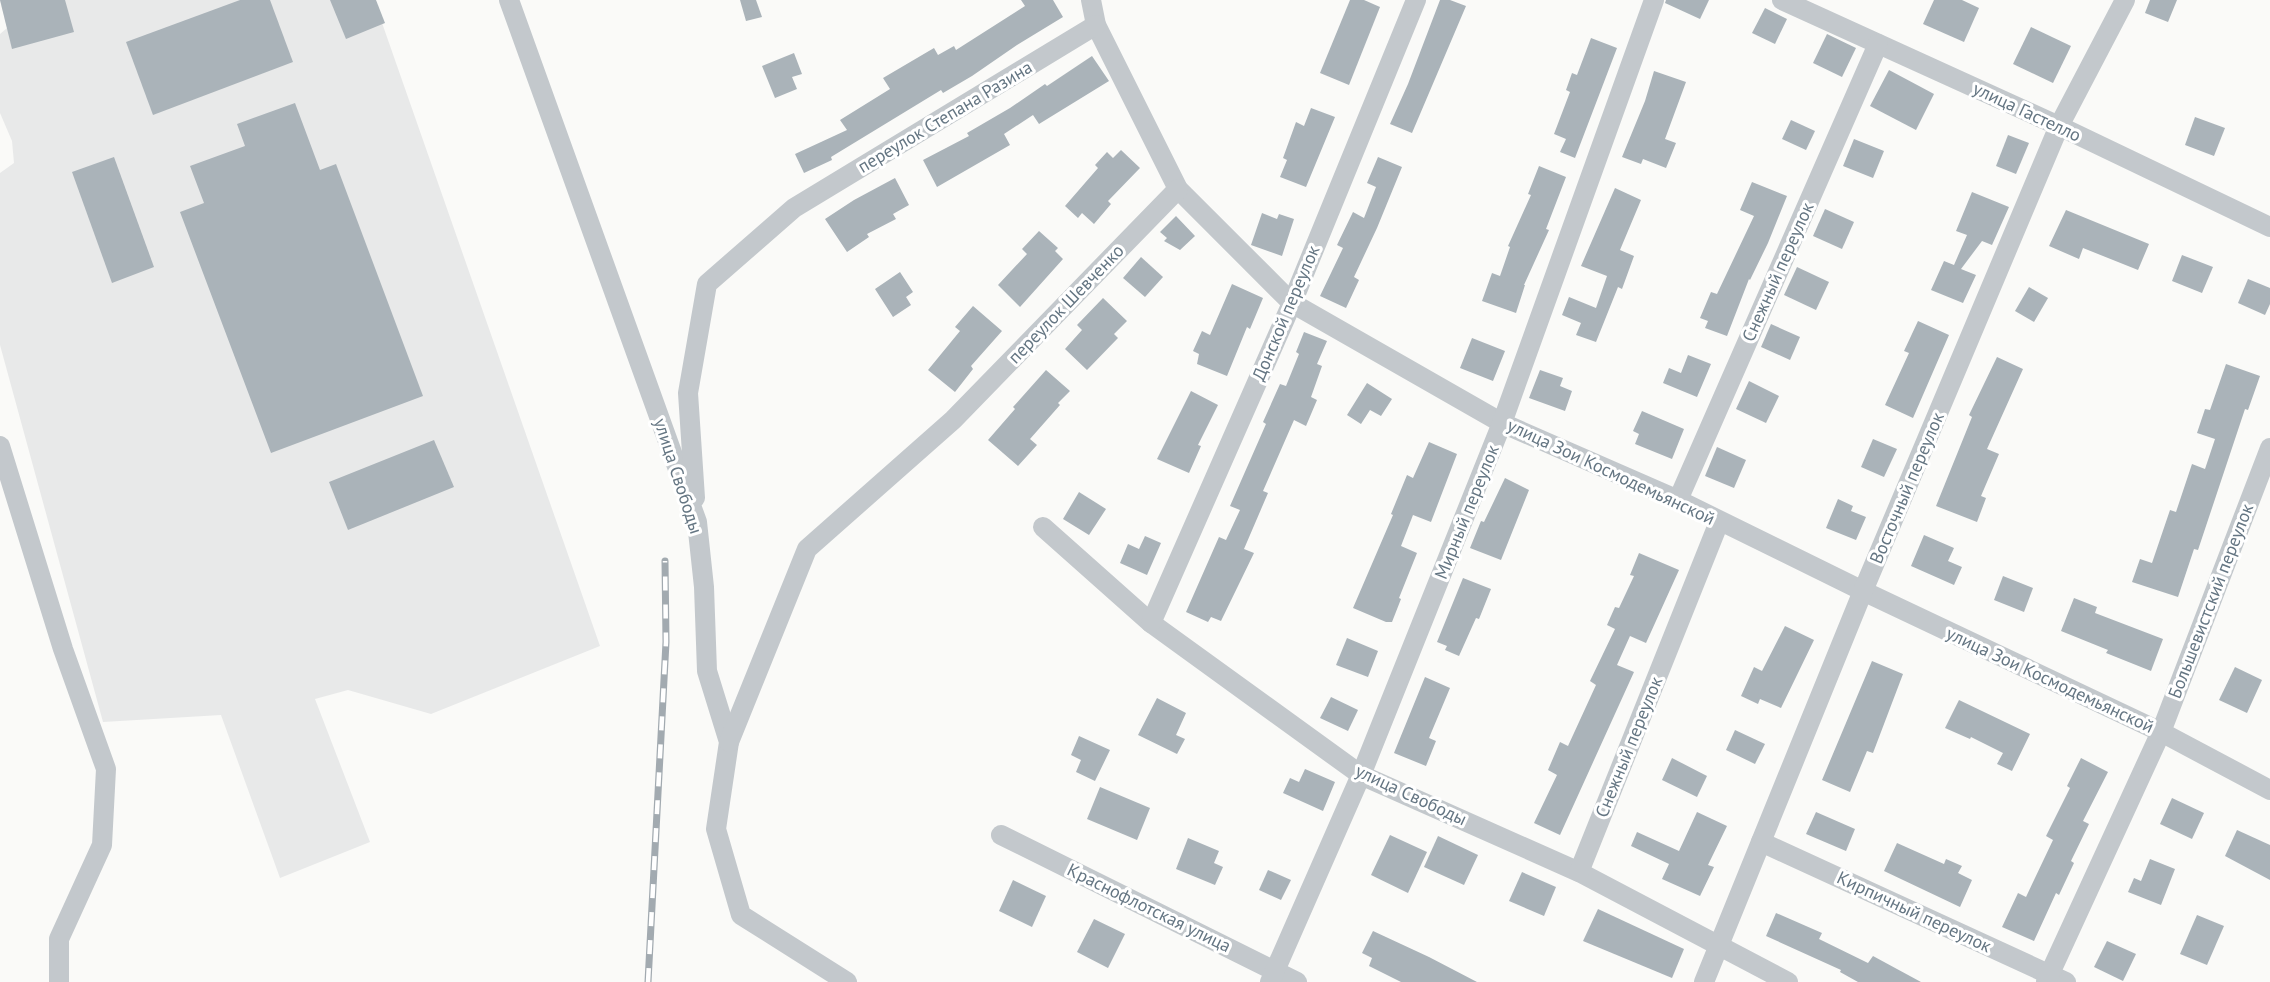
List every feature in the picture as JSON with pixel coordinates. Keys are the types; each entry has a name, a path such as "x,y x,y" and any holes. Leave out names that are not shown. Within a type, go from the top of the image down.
{"street":[{"name":"улица Свободы","path":"509,0 697,522 704,587 707,671 729,742 716,829 741,915 847,982"},
{"name":"улица Зои Космодемьянской","path":"1090,0 1096,25 1178,189 1292,303 1503,423 1678,500 1719,522 2161,732 2270,790"},
{"name":"Донской переулок","path":"1151,623 1292,303 1416,0"},
{"name":"Мирный переулок","path":"1272,976 1361,775 1503,423 1654,0"},
{"name":"улица Гастелло","path":"1782,0 2059,126 2270,227"},
{"name":"Восточный переулок","path":"1704,982 1863,591 2059,126 2125,0"},
{"name":"переулок Степана Разина","path":"697,522 688,393 707,284 794,208 1096,25"},
{"name":"Снежный переулок","path":"1678,500 1878,44"},
{"name":"переулок Шевченко","path":"729,742 807,549 953,420 1178,189"},
{"path":"0,446 63,649 106,769 102,845 59,939 59,982"},
{"name":"Большевистский переулок","path":"2054,979 2161,732 2270,448"},
{"name":"Снежный переулок","path":"1579,872 1719,522"},
{"name":"улица Свободы","path":"1043,527 1151,623 1361,775 1579,872 1788,982"},
{"name":"Краснофлотская улица","path":"1001,835 1272,976 1297,982"},
{"name":"Кирпичный переулок","path":"1761,842 2054,979"}],"shaded area":[{"path":"0,0 374,0 600,646 431,714 348,690 315,699 370,842 280,878 221,715 103,722 0,345 0,173 14,163 12,141 0,113 0,34 7,28"}],"building":[{"path":"0,0 65,0 74,32 12,49"},
{"path":"240,0 270,0 293,62 153,115 126,42"},
{"path":"330,0 376,0 385,23 346,39"},
{"path":"740,0 756,0 762,17 746,21"},
{"path":"1021,0 1053,0 1063,17 972,76 943,93 941,90 831,157 832,160 804,173 795,154 847,130 840,120 890,89 883,78 934,48 938,55 954,46 956,50 1025,6"},
{"path":"1350,0 1364,0 1380,7 1349,85 1320,73"},
{"path":"1440,0 1450,0 1466,6 1412,133 1390,124"},
{"path":"1666,0 1709,0 1700,19 1665,3"},
{"path":"1934,0 1962,0 1979,8 1964,42 1923,24"},
{"path":"2150,0 2177,0 2168,22 2145,13"},
{"path":"1765,8 1787,19 1775,44 1752,33"},
{"path":"2031,27 2071,46 2053,83 2013,64"},
{"path":"1827,34 1856,48 1842,77 1813,63"},
{"path":"1591,38 1617,48 1575,158 1560,152 1566,139 1554,134 1570,92 1566,90 1572,73 1577,75"},
{"path":"794,53 802,74 792,77 797,89 775,98 762,66"},
{"path":"1092,56 1109,81 1039,124 1033,115 1004,134 1010,145 937,187 923,160 969,136 967,133 1045,84 1047,86"},
{"path":"1889,70 1934,94 1916,130 1870,106"},
{"path":"1654,71 1686,82 1665,139 1676,143 1666,168 1643,159 1641,164 1622,157 1645,101"},
{"path":"295,103 320,170 336,164 423,396 271,453 180,212 204,203 190,166 245,146 237,124"},
{"path":"1311,108 1335,117 1306,187 1280,177 1287,160 1283,158 1296,122 1304,126"},
{"path":"2195,117 2225,128 2214,156 2185,145"},
{"path":"1791,120 1815,131 1806,150 1782,139"},
{"path":"2008,135 2029,143 2016,174 1996,166"},
{"path":"1854,139 1884,151 1873,178 1843,166"},
{"path":"1121,150 1140,168 1108,201 1111,204 1094,224 1082,213 1078,218 1065,206 1098,168 1095,165 1107,152 1113,158"},
{"path":"114,157 154,267 112,283 72,172"},
{"path":"1378,157 1402,167 1354,277 1359,280 1346,308 1320,296 1343,248 1337,245 1353,212 1364,218 1376,187 1367,183"},
{"path":"1539,166 1566,177 1546,229 1549,230 1524,285 1516,313 1482,301 1492,273 1500,276 1510,247 1508,246 1531,195 1528,194"},
{"path":"895,178 909,205 893,214 896,219 867,234 869,237 847,252 825,219"},
{"path":"1752,182 1787,196 1768,243 1749,279 1727,336 1705,328 1708,321 1700,318 1711,292 1717,294 1754,216 1740,210"},
{"path":"1615,188 1641,200 1620,250 1634,256 1622,289 1618,287 1596,342 1576,335 1581,323 1562,315 1569,297 1596,308 1607,276 1581,266"},
{"path":"1972,192 2009,207 1992,245 1982,241 1961,269 1976,275 1963,303 1931,290 1944,261 1954,265 1967,235 1956,231"},
{"path":"1825,209 1854,222 1842,249 1813,236"},
{"path":"2066,210 2149,244 2138,270 2083,248 2079,259 2049,246"},
{"path":"1262,213 1277,219 1279,214 1294,219 1282,256 1251,245"},
{"path":"1176,216 1195,236 1180,250 1164,241 1167,238 1160,232"},
{"path":"1039,231 1058,248 1055,251 1063,259 1020,307 998,285 1027,254 1022,249"},
{"path":"2182,255 2213,267 2202,293 2172,281"},
{"path":"1141,257 1163,277 1145,297 1123,278"},
{"path":"1797,267 1829,282 1816,310 1784,295"},
{"path":"900,272 913,292 906,297 911,305 893,317 875,289"},
{"path":"2248,279 2270,288 2270,304 2265,315 2238,303"},
{"path":"1232,284 1263,298 1250,329 1247,327 1227,376 1197,364 1199,354 1193,351 1202,331 1210,335"},
{"path":"2029,287 2048,298 2034,322 2015,311"},
{"path":"1103,298 1127,321 1114,334 1118,338 1087,370 1065,349 1082,330 1077,325"},
{"path":"973,306 1002,331 971,366 973,369 955,392 928,370 960,331 955,327"},
{"path":"1918,321 1949,335 1913,418 1885,405 1909,353 1904,351"},
{"path":"1771,324 1800,337 1790,360 1761,347"},
{"path":"1304,332 1327,341 1317,364 1322,366 1311,397 1317,400 1306,426 1294,420 1263,491 1268,493 1244,549 1254,553 1221,621 1211,617 1208,622 1186,612 1219,537 1226,540 1240,510 1230,506 1266,424 1263,422 1280,384 1286,386 1299,354 1296,352"},
{"path":"1472,338 1505,351 1493,381 1460,368"},
{"path":"1688,355 1711,364 1697,397 1663,383 1669,368 1681,373"},
{"path":"1997,357 2023,369 1987,449 1999,454 1981,496 1986,498 1977,522 1936,506 1972,417 1969,415"},
{"path":"2226,364 2260,376 2248,410 2245,409 2198,550 2194,549 2178,597 2132,582 2140,559 2152,563 2170,510 2176,512 2192,464 2205,469 2215,439 2197,433 2205,409 2210,410"},
{"path":"1046,370 1070,391 1030,439 1037,445 1018,466 988,440 1015,409 1013,407"},
{"path":"1540,370 1563,378 1560,386 1572,391 1565,411 1529,398"},
{"path":"1749,381 1779,396 1766,423 1736,409"},
{"path":"1367,383 1392,399 1381,416 1370,410 1361,424 1347,415"},
{"path":"1191,391 1218,405 1198,445 1201,446 1189,473 1157,459"},
{"path":"1642,411 1684,429 1672,459 1635,444 1639,434 1633,431"},
{"path":"1873,439 1897,449 1884,477 1861,467"},
{"path":"434,440 454,487 348,530 329,482"},
{"path":"1429,442 1457,454 1431,522 1413,515 1401,546 1417,553 1392,622 1386,622 1353,608 1393,515 1391,514 1407,475 1413,478"},
{"path":"1717,447 1746,460 1734,488 1705,476"},
{"path":"1505,478 1529,490 1501,560 1470,548 1481,521 1484,522"},
{"path":"1079,492 1106,509 1089,535 1063,519"},
{"path":"1838,499 1853,506 1851,511 1866,517 1856,540 1826,528"},
{"path":"1924,535 1954,548 1948,561 1962,567 1954,585 1911,566"},
{"path":"1145,536 1161,543 1147,575 1120,563 1128,544 1139,549"},
{"path":"1639,553 1679,570 1646,643 1630,636 1617,665 1634,672 1560,835 1534,823 1557,775 1548,770 1560,742 1568,746 1596,685 1590,681 1615,629 1607,625 1615,607 1619,608 1634,576 1630,575"},
{"path":"2003,576 2033,588 2024,612 1994,600"},
{"path":"1463,578 1491,589 1479,619 1476,618 1459,656 1445,650 1447,646 1437,642"},
{"path":"2074,598 2097,607 2095,613 2163,639 2151,671 2106,653 2108,650 2061,631"},
{"path":"1785,626 1814,640 1781,708 1760,699 1758,704 1741,696 1754,667 1762,671"},
{"path":"1347,638 1378,651 1368,677 1336,665"},
{"path":"1872,661 1903,674 1873,753 1867,751 1850,792 1822,780"},
{"path":"2235,667 2262,680 2247,713 2219,700"},
{"path":"1425,677 1450,688 1429,738 1436,741 1426,766 1394,753"},
{"path":"1331,697 1358,710 1348,731 1320,718"},
{"path":"1157,698 1186,713 1176,735 1185,739 1177,754 1138,735"},
{"path":"1959,700 2030,734 2012,771 1997,764 2003,753 1971,737 1970,739 1945,728"},
{"path":"1735,730 1765,744 1755,764 1726,750"},
{"path":"1079,736 1110,750 1095,781 1076,772 1081,760 1071,755"},
{"path":"1672,758 1707,776 1697,797 1662,780"},
{"path":"2081,758 2108,772 2083,821 2089,824 2071,861 2074,863 2059,895 2056,893 2034,941 2002,927 2018,893 2026,897 2053,840 2046,836 2070,788 2067,786"},
{"path":"1305,769 1335,782 1323,811 1283,793 1290,778 1299,782"},
{"path":"1100,787 1150,808 1137,840 1087,819"},
{"path":"2172,798 2204,813 2192,839 2160,824"},
{"path":"1697,812 1727,826 1708,865 1714,867 1700,896 1662,879 1669,864 1631,846 1637,832 1679,851"},
{"path":"1816,812 1855,829 1846,851 1806,834"},
{"path":"2237,830 2270,845 2270,880 2225,856"},
{"path":"1390,835 1427,852 1408,893 1371,875"},
{"path":"1438,836 1478,855 1464,885 1424,867"},
{"path":"1188,838 1219,851 1214,863 1223,867 1215,885 1176,869"},
{"path":"1897,843 1944,864 1946,859 1962,866 1958,873 1972,880 1960,907 1884,871"},
{"path":"2150,859 2175,869 2161,905 2128,892 2134,878 2141,881"},
{"path":"1268,870 1291,880 1281,900 1259,890"},
{"path":"1522,872 1556,887 1544,916 1509,901"},
{"path":"1013,880 1046,896 1032,927 999,911"},
{"path":"1598,909 1684,949 1672,978 1583,941"},
{"path":"1776,913 1822,933 1819,939 1868,963 1873,956 1921,982 1858,982 1840,972 1841,970 1766,936"},
{"path":"2197,915 2224,926 2207,965 2180,954"},
{"path":"1094,919 1125,934 1108,968 1077,952"},
{"path":"1373,931 1477,982 1401,982 1369,966 1372,958 1362,953"},
{"path":"2107,941 2136,954 2123,981 2094,967"}],"railway":[{"path":"648,982 666,642 665,561"}]}
